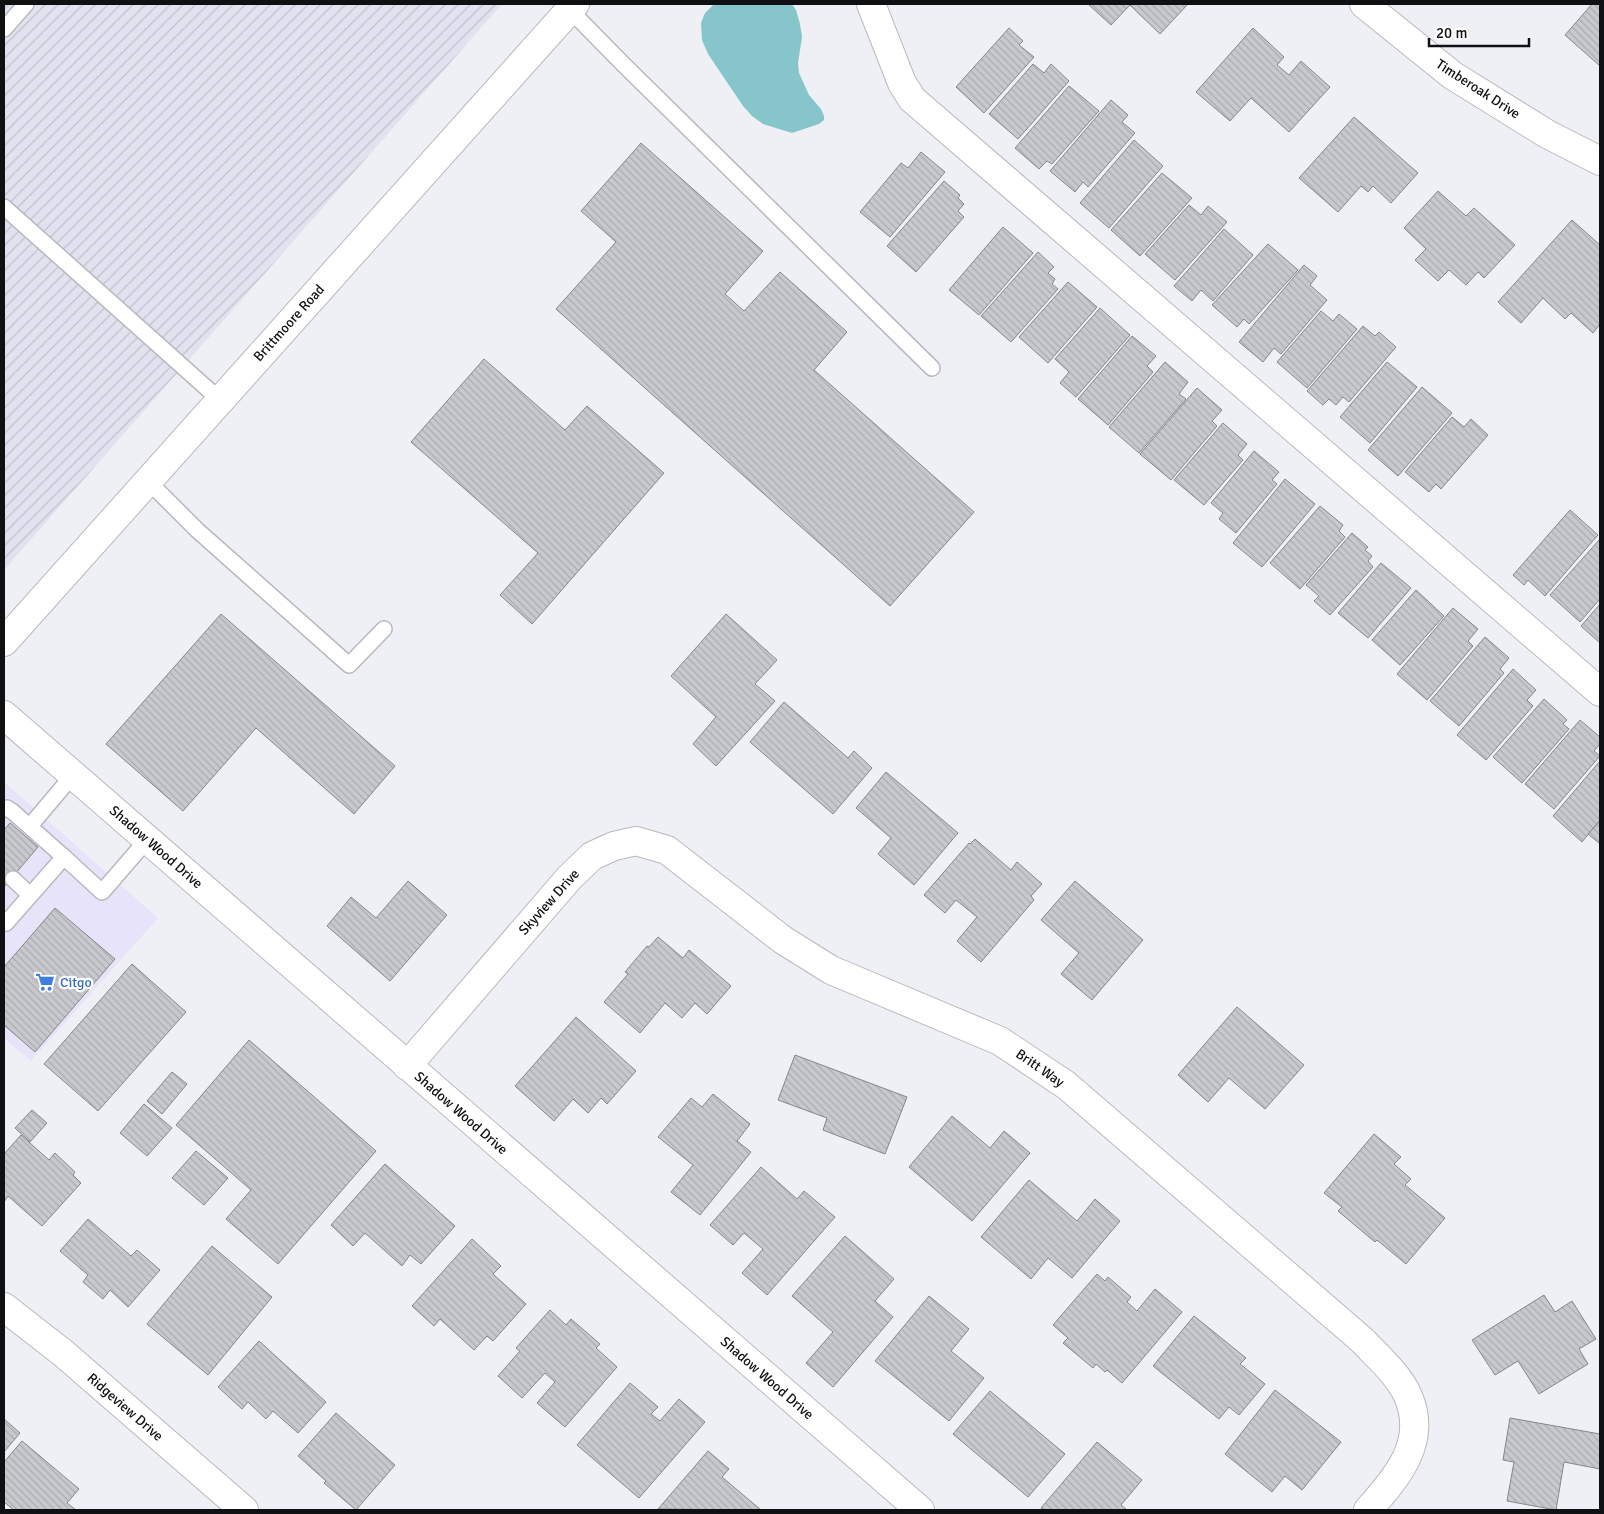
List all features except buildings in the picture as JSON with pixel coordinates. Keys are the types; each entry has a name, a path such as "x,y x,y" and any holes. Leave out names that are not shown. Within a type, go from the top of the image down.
{"street":[{"path":"871,4 902,83 912,99 1600,692"},
{"name":"Timberoak Drive","path":"1364,4 1452,75 1547,134 1600,161"},
{"name":"Brittmoore Road","path":"4,642 570,5"},
{"name":"Shadow Wood Drive","path":"4,715 920,1510"},
{"name":"Skyview Drive","path":"407,1066 570,877 592,856 614,846 636,841 668,850 727,897"},
{"name":"Britt Way","path":"727,897 783,940 831,970 1000,1041 1058,1080 1362,1340 1388,1367 1408,1394 1415,1416 1414,1438 1407,1458 1394,1480 1368,1510"},
{"name":"Ridgeview Drive","path":"4,1307 63,1353 244,1510"}],"lane":[{"path":"4,29 26,4"},
{"path":"570,5 624,65 932,368"},
{"path":"4,208 220,400"},
{"path":"148,481 197,530 349,665 384,629"},
{"path":"30,826 73,775"},
{"path":"4,809 7,808 30,826 102,892 147,840"},
{"path":"4,924 64,857"},
{"path":"13,879 30,895"}],"shaded area":[{"path":"4,4 502,4 4,570"},
{"path":"4,782 158,918 31,1061 4,1038"}],"water":[{"path":"714,4 792,4 796,10 802,37 798,63 799,73 809,95 821,109 824,120 819,124 792,133 763,124 752,116 743,106 708,54 702,40 701,23 705,13"}],"place":[{"name":"Citgo","path":"45,982"}]}
